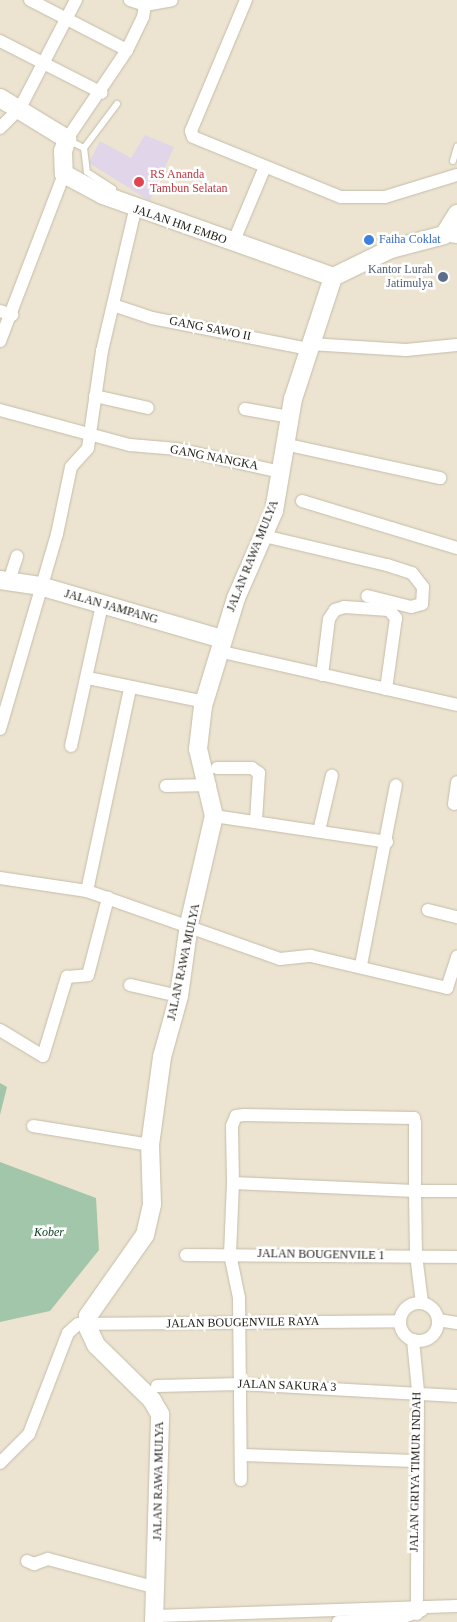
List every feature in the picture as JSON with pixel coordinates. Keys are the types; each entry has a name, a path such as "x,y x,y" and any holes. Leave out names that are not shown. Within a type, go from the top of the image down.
{"main road":[{"path":"0,98 20,108 67,140 63,152 64,174"},
{"name":"JALAN HM EMBO","path":"64,174 135,210 333,277"},
{"path":"333,277 391,249 451,236 457,214"},
{"name":"JALAN RAWA MULYA","path":"155,1619 160,1414 148,1396 106,1357 92,1339 87,1323 91,1310 145,1235 152,1204 150,1145 162,1056 179,996 189,924 214,816 210,785 198,749 205,702 220,645 264,536 281,472 284,444 290,417 309,346 333,277"},
{"name":"JALAN JAMPANG","path":"5,581 40,586 220,645"}],"street":[{"path":"30,0 128,50"},
{"path":"0,128 20,108 76,0"},
{"path":"130,0 145,3 172,0"},
{"path":"246,0 191,131 193,136 265,167 347,198 385,197 457,175"},
{"path":"67,140 102,93 128,50 145,3"},
{"path":"0,41 102,93"},
{"path":"233,243 265,167"},
{"path":"0,341 6,313 64,174"},
{"path":"0,729 40,586 57,534 71,467 86,454 88,434 113,304 135,210"},
{"name":"GANG SAWO II","path":"113,304 162,320 309,346 406,350 457,346"},
{"path":"95,396 148,408"},
{"path":"245,409 290,417"},
{"name":"GANG NANGKA","path":"0,410 130,446 178,449 281,472"},
{"path":"284,444 440,478"},
{"path":"302,501 457,548"},
{"path":"264,536 387,565 412,573 423,587 422,604 411,607 366,596"},
{"path":"5,581 17,556"},
{"path":"71,746 88,678 102,605"},
{"path":"322,675 330,619 335,610 344,607 389,610 396,618 386,690"},
{"path":"220,645 322,675 457,705"},
{"path":"88,678 205,702"},
{"path":"87,891 130,688"},
{"path":"216,768 252,768 258,773 256,821"},
{"path":"320,831 332,775"},
{"path":"454,804 457,782"},
{"path":"166,786 210,785"},
{"path":"361,966 387,842 396,785"},
{"path":"214,816 387,842"},
{"path":"0,878 87,891 189,924 280,959 311,956 361,966 452,989 457,957"},
{"path":"0,1030 43,1056 67,977 88,975 108,898"},
{"path":"428,910 457,917"},
{"path":"130,985 179,996"},
{"path":"241,1480 240,1323 230,1254 236,1116 410,1116 415,1122 416,1255 422,1303"},
{"path":"33,1126 150,1145"},
{"path":"233,1183 457,1191"},
{"name":"JALAN BOUGENVILE 1","path":"186,1256 230,1254 457,1256"},
{"path":"422,1303 433,1309 438,1320 431,1337 413,1340 403,1333 400,1321 404,1309 422,1303"},
{"path":"438,1320 457,1323"},
{"name":"JALAN BOUGENVILE RAYA","path":"87,1323 400,1321"},
{"path":"0,1463 29,1434 68,1334 73,1326 87,1323"},
{"name":"JALAN GRIYA TIMUR INDAH","path":"413,1340 418,1391 416,1461 420,1608"},
{"name":"JALAN SAKURA 3","path":"157,1386 241,1384 418,1391 457,1396"},
{"path":"241,1454 416,1461"},
{"path":"27,1562 34,1564 48,1559 157,1588"},
{"path":"155,1619 285,1617 457,1606"},
{"path":"338,1622 420,1608"}],"lane":[{"path":"113,189 87,172 84,148 117,104"},
{"path":"67,140 84,148"},
{"path":"453,161 457,147"}],"shaded area":[{"name":"RS Ananda Tambun Selatan","path":"145,135 174,147 150,201 89,163 100,141 131,158"}],"green space":[{"path":"0,1083 7,1087 0,1115"},
{"name":"Kober","path":"0,1162 96,1198 99,1250 50,1311 0,1322"}],"place":[{"name":"RS Ananda Tambun Selatan","path":"139,182"},
{"name":"Faiha Coklat","path":"369,240"},
{"name":"Kantor Lurah Jatimulya","path":"443,277"}]}
